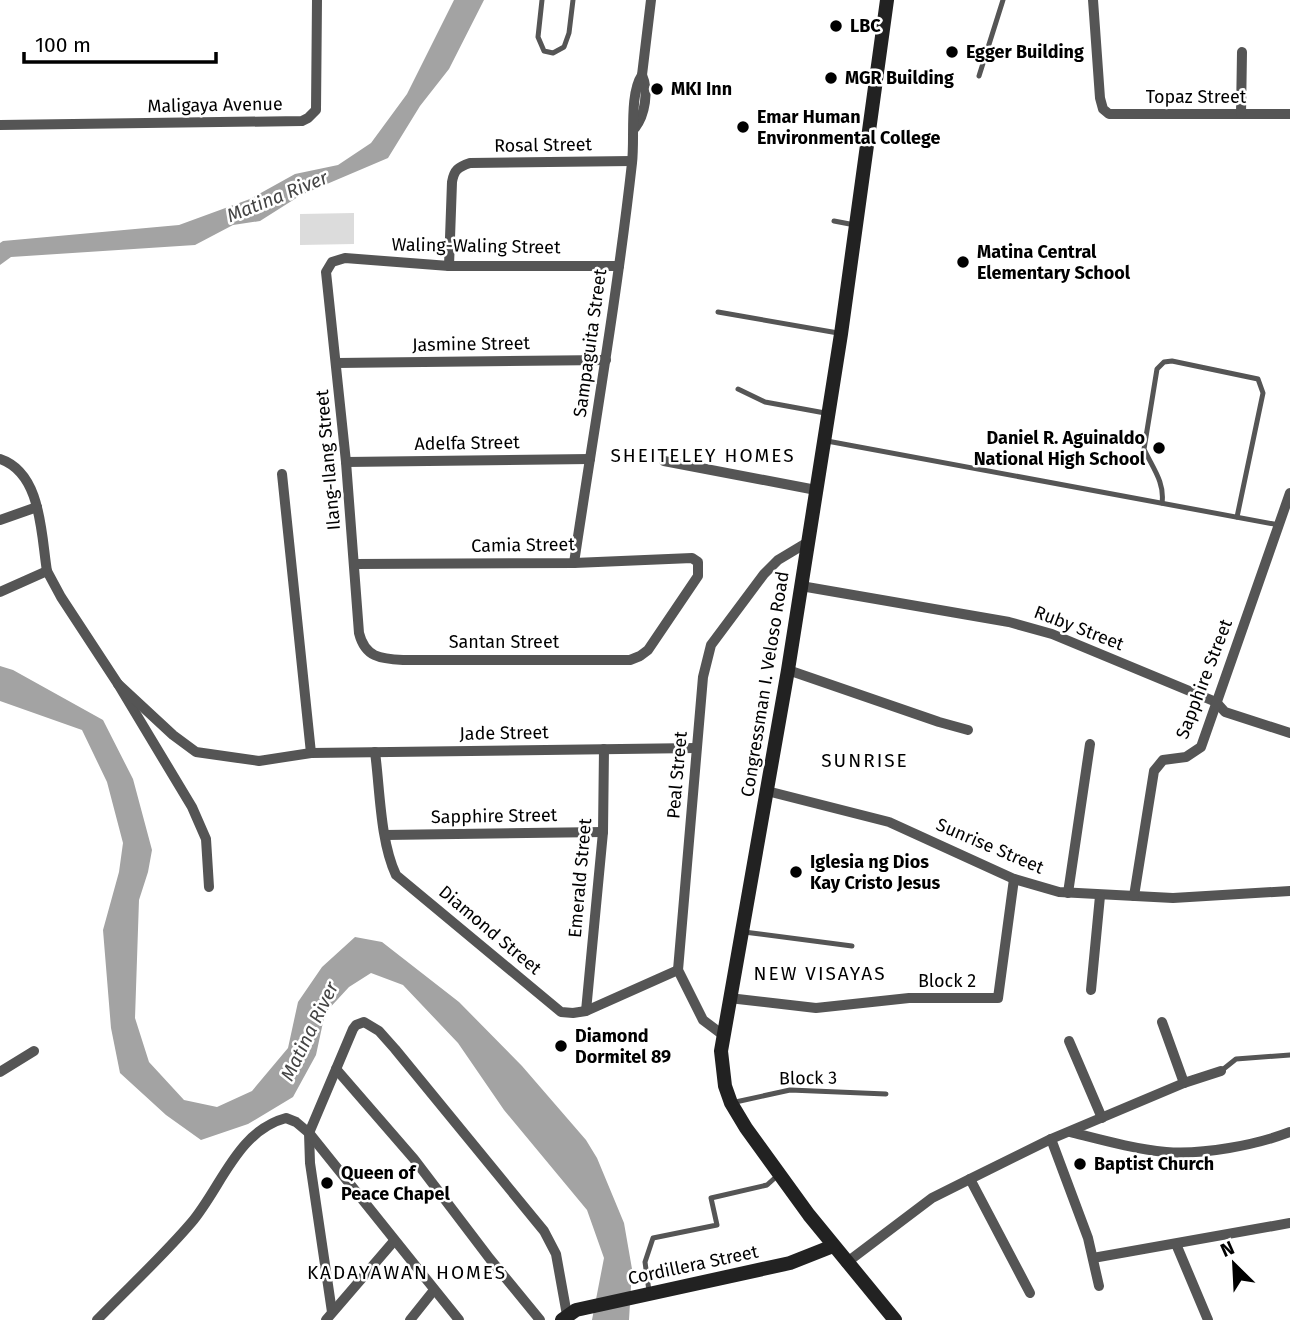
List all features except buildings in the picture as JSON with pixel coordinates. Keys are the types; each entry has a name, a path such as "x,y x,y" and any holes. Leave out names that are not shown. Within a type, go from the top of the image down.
{"main road":[{"name":"Congressman I. Veloso Road","path":"887,0 829,413 788,670 729,998 723,1035 722,1069 731,1103 779,1175 846,1263 895,1320"},
{"name":"Cordillera Street","path":"564,1317 582,1308 790,1263 833,1246"}],"street":[{"name":"Maligaya Avenue","path":"0,125 302,121 316,110 317,0"},
{"name":"Sampaguita Street","path":"574,562 606,360 635,128 642,119 646,84 642,75 651,0"},
{"name":"Topaz Street","path":"1093,0 1100,98 1103,109 1113,115 1290,114"},
{"path":"1241,114 1242,52"},
{"name":"Rosal Street","path":"449,266 452,182 456,169 470,163 632,161"},
{"name":"Waling-Waling Street","path":"332,262 345,258 449,266 619,266"},
{"name":"Ilang-Ilang Street","path":"332,262 326,272 337,363 359,633 361,642 370,653"},
{"name":"Jasmine Street","path":"337,363 606,360"},
{"path":"0,459 20,471 32,492 48,573 61,597 175,776 198,820 205,839 209,887"},
{"name":"Adelfa Street","path":"346,462 590,459"},
{"path":"664,461 816,490"},
{"path":"282,474 312,752"},
{"name":"Sapphire Street","path":"1134,896 1154,771 1164,760 1186,757 1201,747 1290,493"},
{"path":"0,520 37,507"},
{"name":"Peal Street","path":"678,970 703,677 711,645 764,574 778,560 808,542"},
{"name":"Camia Street","path":"355,564 692,558 698,562 698,576 648,650 640,656"},
{"path":"0,592 48,573"},
{"name":"Ruby Street","path":"801,586 1009,622 1052,634 1216,702 1225,712 1290,733"},
{"name":"Santan Street","path":"370,653 376,658 402,660 630,660 640,656"},
{"path":"788,670 968,730"},
{"name":"Jade Street","path":"118,684 173,735 196,752 259,761 312,752 696,748"},
{"path":"1068,893 1090,744"},
{"name":"Emerald Street","path":"586,1011 603,832 604,749"},
{"name":"Diamond Street","path":"375,752 391,864 403,882 445,913 561,1012 586,1011"},
{"name":"Sunrise Street","path":"767,790 889,822 1014,879 1068,893 1173,898 1290,891"},
{"name":"Sapphire Street","path":"385,835 603,832"},
{"name":"Block 2","path":"729,998 816,1008 909,998 998,998 1014,879"},
{"path":"1091,990 1100,896"},
{"path":"586,1011 678,970 704,1020 723,1035"},
{"path":"1162,1022 1184,1083"},
{"path":"329,1316 310,1163 309,1133 356,1025 369,1023 379,1031 544,1231 560,1267 564,1317"},
{"path":"1069,1041 1102,1118"},
{"path":"0,1072 34,1051"},
{"path":"336,1069 414,1159 540,1320"},
{"path":"846,1263 932,1198 1051,1139 1184,1083 1221,1071"},
{"path":"97,1320 190,1224 251,1138 271,1124 286,1118 296,1122 309,1133 459,1320"},
{"path":"1070,1132 1136,1147 1184,1152 1267,1140 1290,1132"},
{"path":"1051,1139 1088,1238 1099,1286"},
{"path":"970,1179 1030,1293"},
{"path":"1093,1258 1290,1223"},
{"path":"329,1316 394,1241"},
{"path":"1176,1244 1208,1320"},
{"path":"410,1320 434,1290"}],"lane":[{"path":"542,0 538,37 544,51 553,53 564,47 569,33 573,0"},
{"path":"979,76 1003,0"},
{"path":"834,221 857,225"},
{"path":"718,312 841,334"},
{"path":"1162,503 1163,492 1154,465 1144,449 1157,369 1164,362 1172,361 1258,379 1262,386 1263,393 1237,517"},
{"path":"738,389 765,402 829,413"},
{"path":"824,440 1280,525"},
{"path":"741,931 852,946"},
{"path":"1221,1071 1236,1059 1290,1055"},
{"name":"Block 3","path":"731,1103 790,1090 886,1094"},
{"path":"646,1295 645,1262 653,1238 717,1224 712,1198 766,1185 779,1175"}],"shaded area":[{"path":"354,213 354,244 300,245 300,214"}],"water":[{"name":"Matina River","path":"454,0 484,0 449,69 420,106 388,158 301,195 260,221 233,225 195,245 11,257 0,265 0,243 3,241 179,225 250,199 295,174 338,165 371,143 407,94"},
{"name":"Matina River","path":"0,666 13,670 103,720 133,779 152,850 139,900 135,1018 149,1062 184,1100 217,1107 252,1091 288,1048 298,1002 322,967 355,937 382,942 459,1002 522,1066 586,1140 597,1158 624,1223 632,1269 629,1320 592,1320 604,1258 587,1210 504,1110 458,1043 403,985 371,973 349,987 325,1013 316,1055 293,1097 248,1124 201,1140 166,1115 120,1073 111,1028 103,930 119,872 123,843 107,782 82,730 0,701"}],"place":[{"name":"LBC","path":"836,26"},
{"name":"Egger Building","path":"952,52"},
{"name":"MGR Building","path":"831,78"},
{"name":"MKI Inn","path":"657,89"},
{"name":"Emar Human Environmental College","path":"743,127"},
{"name":"Matina Central Elementary School","path":"963,262"},
{"name":"Daniel R. Aguinaldo National High School","path":"1159,448"},
{"name":"Iglesia ng Dios Kay Cristo Jesus","path":"796,872"},
{"name":"Diamond Dormitel 89","path":"561,1046"},
{"name":"Baptist Church","path":"1080,1164"},
{"name":"Queen of Peace Chapel","path":"327,1183"}],"district":[{"name":"SHEITELEY HOMES","path":"703,455"},
{"name":"SUNRISE","path":"865,760"},
{"name":"NEW VISAYAS","path":"820,973"},
{"name":"KADAYAWAN HOMES","path":"407,1272"}]}
